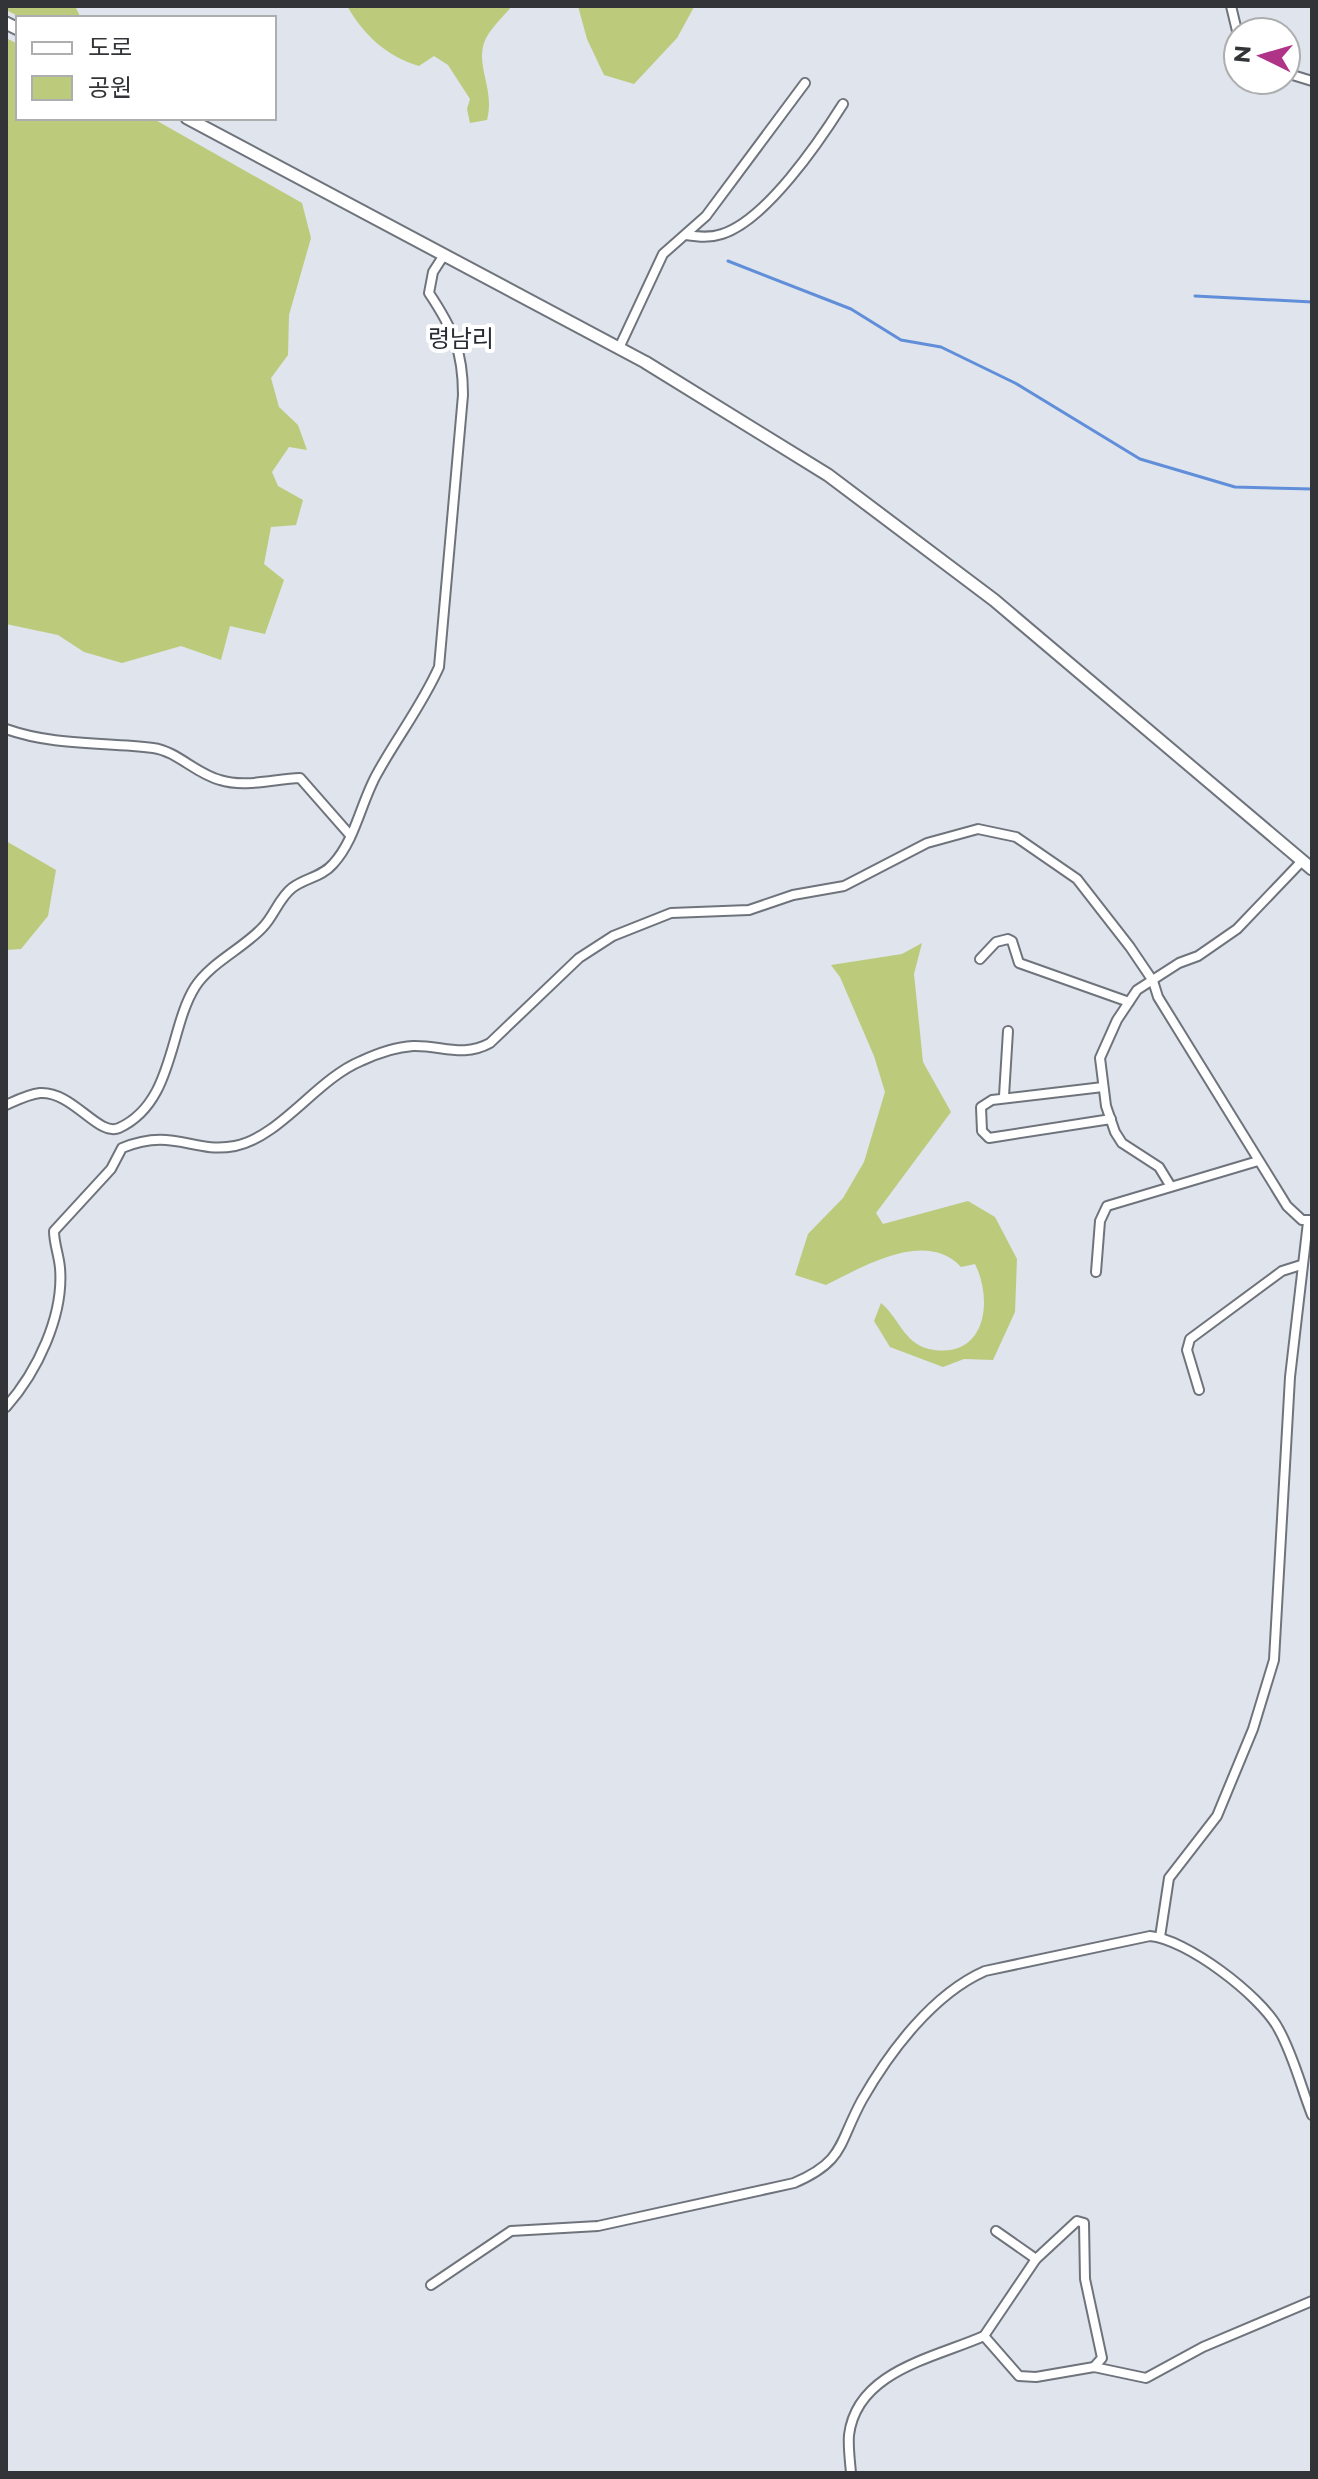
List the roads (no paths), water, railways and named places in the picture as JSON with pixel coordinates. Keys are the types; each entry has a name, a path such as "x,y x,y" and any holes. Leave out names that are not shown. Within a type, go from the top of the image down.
{"main road":[{"path":"191,120 619,348 743,420 894,523 994,600 1307,865"}],"street":[{"path":"619,348 663,254 706,216 805,83"},
{"path":"685,235 705,237 724,233 746,220 806,155 843,104"},
{"path":"6,1105 39,1093 51,1094 87,1112 102,1128 121,1127 147,1103 170,1064 187,1002 197,984 265,926 292,887 331,867 343,852 378,771 421,706 439,667 463,395 463,360 455,337 429,293 433,272 444,255"},
{"path":"6,729 38,740 104,742 162,750 219,780 237,783 300,778 350,835"},
{"path":"6,1407 34,1371 51,1325 59,1291 60,1266 54,1248 54,1231 111,1169 122,1148 147,1138 238,1145 267,1130 358,1062 416,1045 438,1051 478,1050 490,1043 579,958 613,936 653,919 692,910 749,910 793,895 844,886 942,837 978,829 996,830 1016,837 1077,879 1153,981 1158,997 1287,1206 1311,1222 1301,1265 1284,1453 1274,1660 1253,1729 1217,1816 1169,1878 1160,1937"},
{"path":"1170,1185 1159,1167 1122,1143 1111,1119 1100,1058 1137,990 1179,963 1198,956 1237,929 1307,865"},
{"path":"980,959 996,942 1008,939 1012,941 1019,963 1129,1002"},
{"path":"1004,1096 1008,1031"},
{"path":"1103,1087 1004,1096 981,1107 982,1131 989,1138 1111,1119"},
{"path":"1096,1272 1100,1221 1107,1206 1258,1161"},
{"path":"1199,1390 1187,1350 1190,1339 1282,1271 1301,1265"},
{"path":"431,2285 511,2231 598,2226 794,2183 822,2171 837,2154 863,2099 909,2034 960,1982 985,1971 1150,1936 1160,1937 1200,1956 1258,2004 1278,2027 1312,2115"},
{"path":"851,2473 849,2435 857,2406 871,2388 891,2374 984,2336 1036,2259 1077,2221 1084,2223 1085,2279 1102,2358 1094,2367"},
{"path":"996,2231 1036,2259"},
{"path":"984,2336 1019,2376 1036,2377 1094,2367 1146,2378 1203,2347 1312,2301"}],"waterway":[{"path":"728,261 851,309 901,340 941,347 1015,383 1140,459 1235,487 1312,489"},
{"path":"1195,296 1312,302"}],"district":[{"name":"령남리","path":"461,339"}]}
